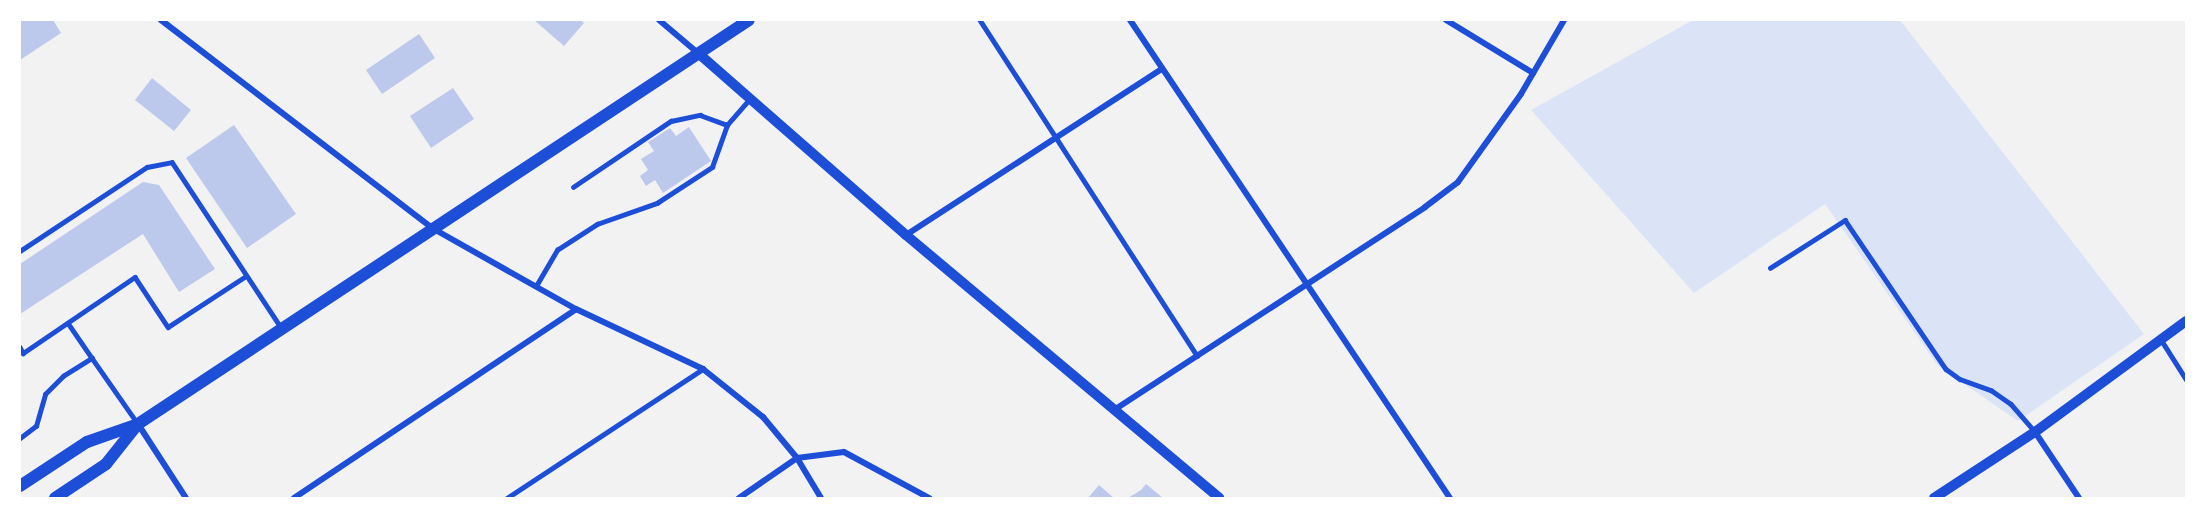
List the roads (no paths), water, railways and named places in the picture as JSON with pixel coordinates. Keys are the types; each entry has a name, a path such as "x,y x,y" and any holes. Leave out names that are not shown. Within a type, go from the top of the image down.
{"main road":[{"path":"20,486 87,442 138,424 749,20"},
{"path":"55,498 106,464 138,424"}],"street":[{"path":"160,20 432,228 576,309 703,369 763,417 797,458 821,498"},
{"path":"659,20 906,235 1219,498"},
{"path":"1130,20 1160,70 1173,79 1450,498"},
{"path":"1446,20 1533,73"},
{"path":"1114,411 1458,182 1533,73 1564,20"},
{"path":"906,235 1160,70"},
{"path":"294,498 576,309"},
{"path":"1934,498 2035,432 2160,338 2187,321"},
{"path":"138,424 186,498"},
{"path":"2035,432 2079,498"},
{"path":"739,498 797,458 844,452 929,498"}],"lane":[{"path":"980,20 1197,356"},
{"path":"536,286 557,250 597,224 657,203 712,166 727,125 749,100"},
{"path":"573,187 671,122 700,116 727,125"},
{"path":"20,251 147,167 172,162 283,329"},
{"path":"1770,268 1845,220 1946,369 1960,379 2001,397 2035,432"},
{"path":"20,347 23,353 135,277 168,327 246,276"},
{"path":"68,323 138,424"},
{"path":"2160,338 2187,378"},
{"path":"20,437 36,426 45,394 63,376 92,358"},
{"path":"507,498 703,369"}]}
